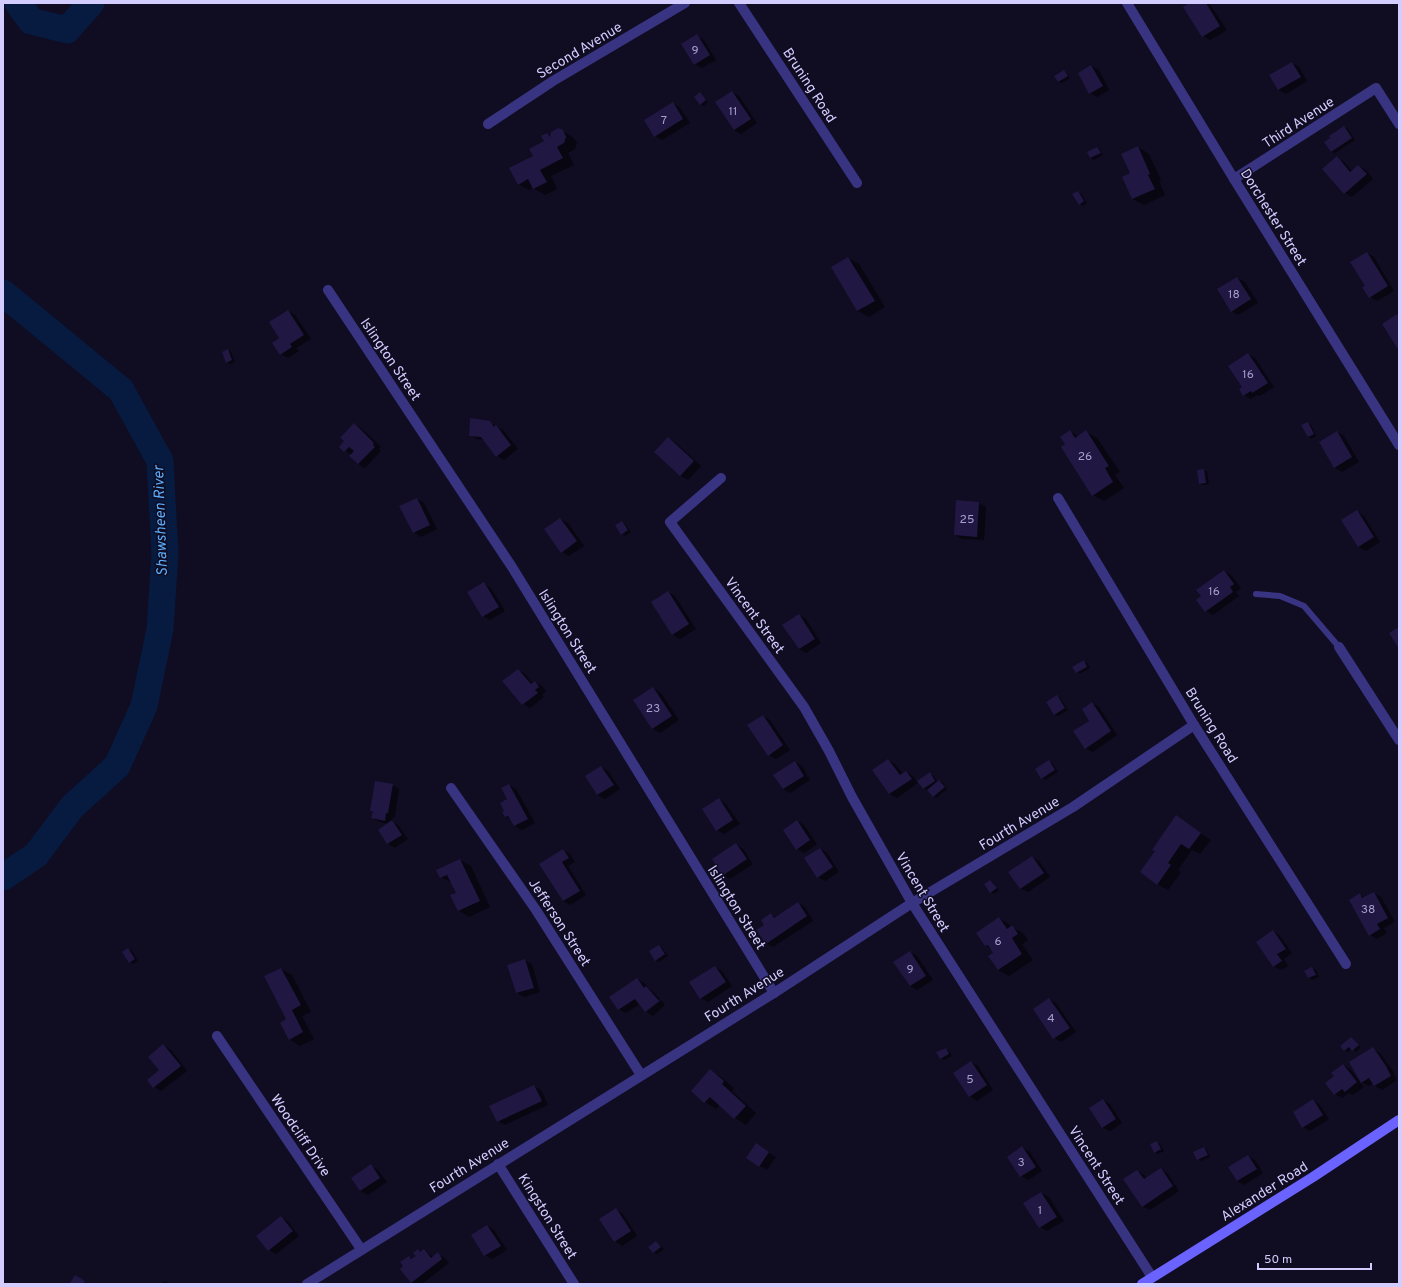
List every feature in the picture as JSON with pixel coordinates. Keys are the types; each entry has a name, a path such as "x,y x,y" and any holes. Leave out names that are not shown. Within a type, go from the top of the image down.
{"street":[{"name":"Second Avenue","path":"488,124 553,81 685,3"},
{"name":"Bruning Road","path":"739,3 857,183"},
{"name":"Dorchester Street","path":"1128,3 1234,179 1399,445"},
{"name":"Third Avenue","path":"1234,179 1376,88 1399,124"},
{"name":"Islington Street","path":"328,290 512,567 774,992"},
{"name":"Vincent Street","path":"721,478 670,522 804,707 859,810 912,903 1152,1277"},
{"name":"Bruning Road","path":"1058,498 1194,725 1346,964"},
{"path":"1339,647 1399,740"},
{"name":"Fourth Avenue","path":"307,1284 774,992 912,903 1073,807 1194,725"},
{"name":"Jefferson Street","path":"451,788 536,910 641,1075"},
{"name":"Woodcliff Drive","path":"217,1036 361,1249"},
{"name":"Alexander Road","path":"1142,1284 1313,1177 1399,1120"},
{"name":"Kingston Street","path":"498,1164 574,1284"}],"lane":[{"path":"1256,594 1280,596 1304,606 1339,647"}],"building":[{"path":"1189,3 1206,3 1220,26 1202,37 1183,7"},
{"path":"697,34 710,55 694,65 681,44"},
{"path":"1292,62 1301,77 1278,90 1269,75"},
{"path":"1091,65 1103,86 1089,94 1078,73"},
{"path":"1064,70 1068,76 1058,82 1054,76"},
{"path":"732,91 751,119 734,130 715,102"},
{"path":"700,92 706,100 700,105 694,97"},
{"path":"673,102 683,119 654,137 644,120"},
{"path":"1344,126 1352,138 1331,152 1324,142 1330,138 1329,136"},
{"path":"558,128 563,130 566,137 564,143 557,147 563,158 540,170 547,182 533,189 528,179 518,185 509,168 533,156 529,149 544,141 541,136 547,133 550,137 551,132"},
{"path":"1138,146 1150,174 1148,175 1155,189 1132,199 1122,177 1130,173 1121,154"},
{"path":"1097,147 1101,153 1090,158 1087,152"},
{"path":"1337,156 1350,172 1358,165 1367,174 1344,194 1322,169"},
{"path":"1078,191 1084,201 1079,205 1072,194"},
{"path":"1367,252 1388,286 1369,298 1362,287 1365,286 1350,262"},
{"path":"848,257 875,301 857,311 831,267"},
{"path":"1237,277 1251,299 1231,312 1217,289"},
{"path":"288,310 304,335 290,344 292,347 280,355 272,343 279,338 269,322"},
{"path":"1397,314 1399,317 1399,347 1397,348 1382,324"},
{"path":"228,349 232,360 226,363 222,352"},
{"path":"1248,353 1268,383 1252,393 1251,391 1243,396 1239,389 1242,387 1228,366"},
{"path":"470,418 490,421 494,427 496,425 511,445 496,457 481,437 469,436"},
{"path":"1308,422 1314,434 1308,437 1301,425"},
{"path":"354,423 374,443 373,445 375,447 358,464 349,456 354,451 349,447 344,452 339,447 344,441 340,438"},
{"path":"1070,430 1075,438 1086,430 1109,466 1105,468 1113,482 1092,496 1061,447 1065,444 1060,437"},
{"path":"1337,431 1352,457 1334,468 1319,442"},
{"path":"668,437 694,461 680,476 654,452"},
{"path":"1204,469 1206,483 1199,484 1197,470"},
{"path":"417,498 430,525 413,533 399,506"},
{"path":"956,500 979,502 977,537 954,535"},
{"path":"1357,510 1374,537 1358,547 1341,520"},
{"path":"560,518 577,541 561,553 544,529"},
{"path":"622,521 628,530 621,535 615,525"},
{"path":"1224,570 1234,584 1230,587 1233,592 1205,612 1196,600 1201,596 1196,590"},
{"path":"484,582 499,607 482,617 467,592"},
{"path":"668,591 689,624 672,635 651,602"},
{"path":"799,614 815,639 799,649 782,625"},
{"path":"1399,627 1399,649 1389,633"},
{"path":"1084,660 1087,667 1076,673 1072,667"},
{"path":"518,669 531,684 535,681 539,687 535,690 538,693 522,705 502,681"},
{"path":"653,687 672,716 652,729 633,700"},
{"path":"1057,695 1065,708 1054,715 1046,702"},
{"path":"1092,702 1111,731 1085,749 1073,731 1089,721 1082,709"},
{"path":"763,715 783,745 768,756 747,725"},
{"path":"888,759 900,775 906,771 912,779 889,794 872,770"},
{"path":"1049,760 1055,770 1041,779 1035,769"},
{"path":"795,761 804,776 783,789 773,775"},
{"path":"601,766 614,785 597,795 585,776"},
{"path":"930,772 935,781 923,789 917,781"},
{"path":"939,780 945,787 933,797 927,790"},
{"path":"375,781 393,784 388,813 386,813 385,821 371,818 373,811 370,811"},
{"path":"509,784 528,819 514,826 508,816 505,817 500,803 507,799 501,788"},
{"path":"719,798 733,820 716,831 702,809"},
{"path":"1176,815 1201,833 1189,849 1181,844 1168,863 1171,865 1157,885 1140,872 1155,851 1152,850"},
{"path":"392,820 402,835 387,844 378,830"},
{"path":"797,820 810,840 796,850 783,830"},
{"path":"736,843 747,859 722,876 712,859"},
{"path":"820,848 833,867 817,878 804,858"},
{"path":"563,849 569,858 562,862 580,891 563,901 539,864"},
{"path":"1032,856 1044,873 1020,889 1008,872"},
{"path":"460,859 480,901 458,911 450,895 456,893 447,875 440,878 436,870"},
{"path":"990,880 997,888 990,893 984,884"},
{"path":"1374,892 1388,918 1377,924 1380,929 1369,936 1349,900 1360,893 1362,898"},
{"path":"798,902 807,916 766,944 756,930 764,925 761,920 771,913 774,918"},
{"path":"999,917 1007,929 1012,925 1018,934 1012,938 1022,954 998,970 988,956 993,953 988,945 985,946 976,933"},
{"path":"1273,930 1286,949 1277,954 1282,961 1273,967 1256,942"},
{"path":"659,945 665,954 655,961 649,951"},
{"path":"128,948 135,959 129,963 122,952"},
{"path":"910,951 926,976 910,986 893,962"},
{"path":"525,959 534,988 516,993 507,965"},
{"path":"715,966 726,982 700,999 689,982"},
{"path":"1312,967 1316,975 1308,978 1304,971"},
{"path":"281,968 301,1005 292,1010 303,1032 289,1040 280,1023 286,1019 264,976"},
{"path":"637,978 644,988 646,986 659,1001 645,1012 635,999 618,1010 609,997"},
{"path":"1049,998 1070,1028 1053,1039 1033,1009"},
{"path":"1351,1037 1359,1045 1352,1051 1349,1047 1344,1051 1340,1046"},
{"path":"163,1044 181,1066 153,1088 147,1080 159,1070 148,1057"},
{"path":"1373,1047 1391,1076 1374,1086 1369,1078 1361,1083 1349,1062"},
{"path":"946,1048 949,1054 940,1059 936,1052"},
{"path":"971,1061 987,1085 969,1097 953,1073"},
{"path":"1343,1064 1357,1082 1345,1092 1342,1089 1334,1095 1325,1083 1334,1076 1331,1073"},
{"path":"710,1069 724,1081 722,1084 746,1106 734,1119 710,1097 704,1103 691,1091"},
{"path":"534,1085 542,1101 497,1122 489,1106"},
{"path":"1103,1099 1116,1119 1102,1128 1089,1108"},
{"path":"1313,1099 1323,1115 1302,1128 1293,1112"},
{"path":"1157,1141 1161,1149 1154,1153 1150,1144"},
{"path":"756,1143 769,1152 759,1167 746,1158"},
{"path":"1022,1146 1036,1167 1020,1177 1007,1157"},
{"path":"1204,1147 1208,1155 1197,1160 1193,1152"},
{"path":"1248,1155 1257,1169 1237,1181 1228,1167"},
{"path":"371,1164 380,1178 360,1191 351,1178"},
{"path":"1161,1168 1173,1186 1142,1207 1123,1179 1137,1170 1144,1179"},
{"path":"1041,1192 1057,1217 1039,1228 1023,1203"},
{"path":"616,1208 631,1231 614,1242 599,1219"},
{"path":"281,1216 293,1231 268,1251 256,1236"},
{"path":"487,1225 501,1246 484,1256 471,1235"},
{"path":"656,1241 661,1247 653,1253 648,1247"},
{"path":"418,1249 420,1252 424,1249 431,1258 438,1252 442,1259 411,1283 400,1269 403,1266 400,1262 409,1256 411,1259 416,1256 413,1253"},
{"path":"75,1275 85,1281 83,1284 70,1283"}],"waterway":[{"name":"Shawsheen River","path":"18,3 31,21 67,30 91,3"},
{"name":"Shawsheen River","path":"3,293 121,390 160,461 165,554 160,629 144,706 117,766 72,807 36,855 3,877"}]}
